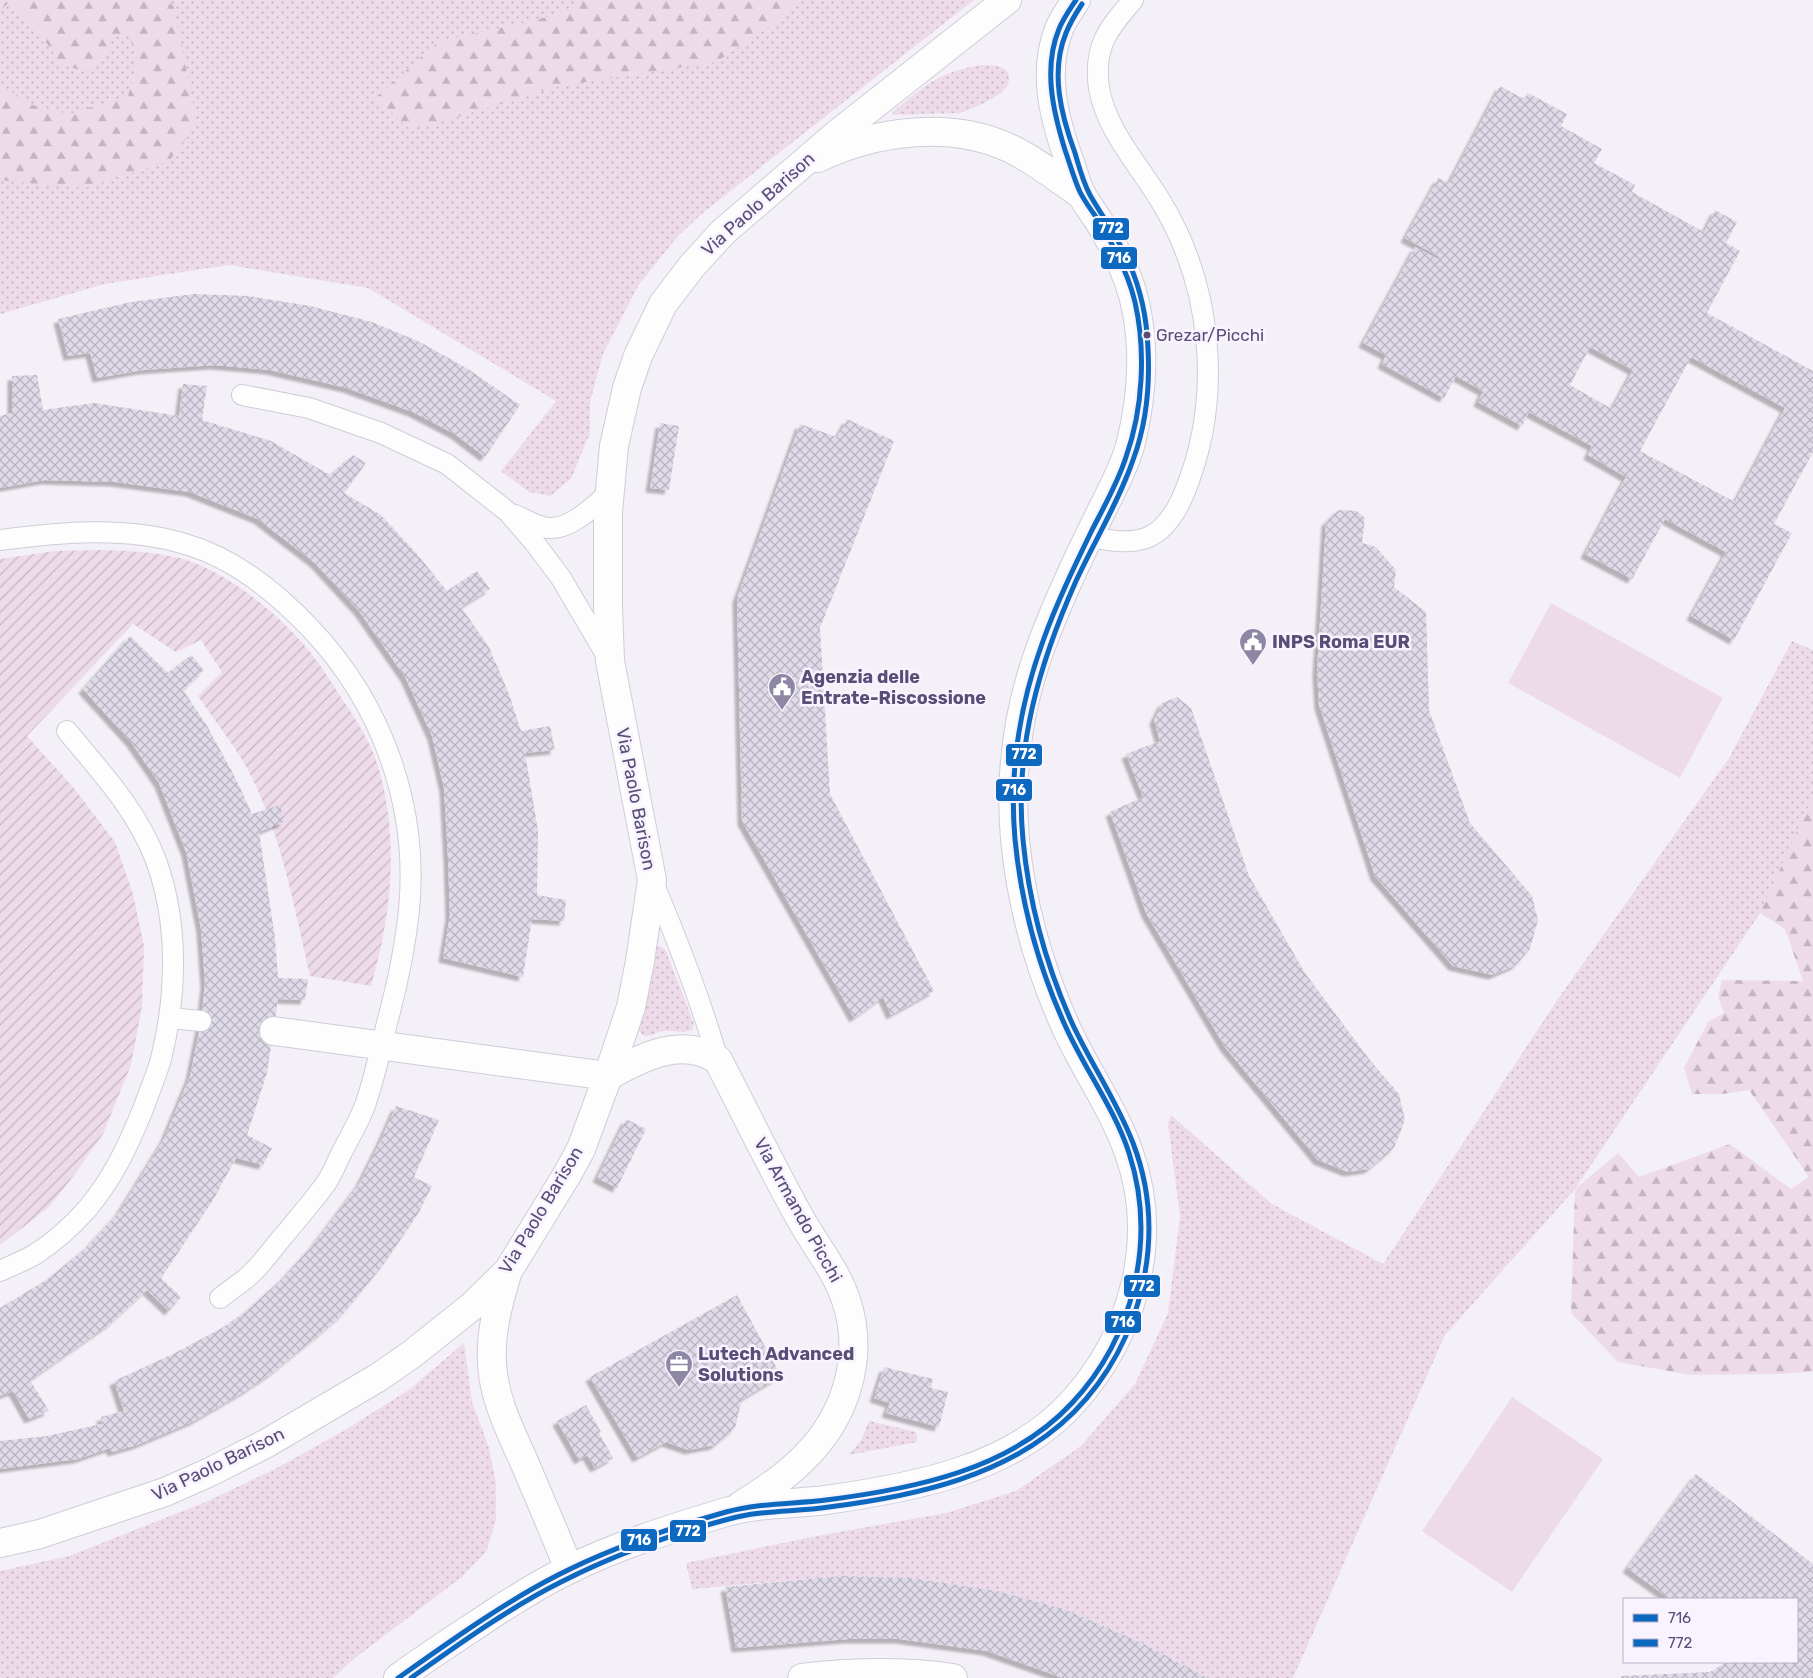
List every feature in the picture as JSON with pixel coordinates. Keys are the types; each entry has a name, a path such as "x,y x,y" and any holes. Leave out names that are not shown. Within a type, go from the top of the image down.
{"street":[{"name":"Via Paolo Barison","path":"0,1543 40,1534 165,1492 267,1443 372,1382 412,1354 471,1307 508,1271 581,1149 631,1008 640,961 652,880 610,661 607,558 614,446 627,388 648,332 663,304 692,266 723,232 837,134 1007,0"},
{"path":"398,1678 520,1596 570,1569 635,1542 734,1510 827,1500 908,1486 958,1473 990,1460 1035,1434 1071,1404 1096,1374 1124,1324 1136,1281 1141,1242 1142,1220 1136,1177 1129,1152 1108,1105 1075,1047 1063,1020 1038,954 1023,897 1014,824 1016,752 1030,678 1056,608 1124,464 1136,415 1141,373 1139,327 1133,295 1115,248 1082,195 1063,144 1053,110 1051,62 1055,42 1061,23 1076,0"},
{"path":"800,167 827,154 870,140 900,134 932,132 964,134 1009,148 1082,195"},
{"path":"274,1031 608,1076 652,1054 678,1049 700,1051 718,1060"},
{"name":"Via Armando Picchi","path":"718,1060 797,1212 838,1281 851,1317 854,1350 850,1380 844,1399 817,1444 782,1477 734,1510"},
{"path":"508,1271 496,1307 494,1326 492,1364 497,1393 506,1422 570,1569"},
{"path":"802,1678 857,1673 913,1674 953,1678"}],"lane":[{"path":"1089,536 1124,542 1138,540 1152,535 1166,525 1174,515 1181,500 1198,455 1206,409 1208,350 1200,298 1184,245 1160,199 1115,130 1104,107 1100,88 1098,72 1101,45 1115,22 1133,0"},
{"path":"242,395 308,408 382,433 447,464 508,512 534,542 561,578 610,661"},
{"path":"508,512 545,528 556,527 569,523 585,514 610,492"},
{"path":"0,540 70,532 112,533 158,537 187,544 216,556 240,570 284,602 328,647 362,695 390,753 403,805 409,847 410,889 405,943 397,986 364,1108 326,1184 253,1272 220,1298"},
{"path":"0,1271 35,1254 58,1236 87,1208 101,1190 122,1156 141,1113 160,1060 169,1018 173,955 169,910 156,860 139,825 122,798 67,732"},
{"name":"Via Armando Picchi","path":"652,880 679,942 718,1060"},
{"path":"169,1018 202,1021"}],"green space":[{"path":"0,0 974,0 705,211 677,237 638,286 603,354 590,402 590,433 571,479 550,496 529,492 501,471 556,401 368,288 229,265 105,284 0,314"},
{"path":"0,0 167,0 174,7 197,124 169,161 85,188 0,179 0,85 33,105 69,114 128,96 138,61 128,33 111,39 106,58 87,72 62,65 36,28 10,2 0,10"},
{"path":"588,0 796,0 780,20 716,62 559,86 412,131 375,98 438,42 552,16"},
{"path":"980,65 999,66 1006,70 1008,74 1009,81 1007,86 993,98 959,113 893,115 893,112 933,81 953,72"},
{"path":"55,551 134,551 183,559 218,574 269,610 298,638 327,675 369,744 377,763 386,800 391,853 388,907 384,934 371,986 310,976 279,846 260,796 238,753 198,696 222,672 201,640 176,652 133,624 27,736 73,787 115,842 133,894 144,946 142,1006 131,1065 103,1134 75,1174 49,1207 0,1245 0,559"},
{"path":"1551,603 1723,698 1680,778 1508,683"},
{"path":"1792,641 1813,650 1813,807 1760,913 1575,1189 1445,1335 1293,1678 1208,1678 1142,1643 1064,1609 997,1591 911,1578 843,1576 692,1589 686,1563 817,1536 946,1513 1016,1491 1081,1446 1135,1384 1168,1313 1180,1216 1168,1123 1171,1115 1272,1204 1383,1264 1560,996 1729,758"},
{"path":"1813,796 1813,1371 1783,1374 1691,1375 1618,1362 1571,1313 1575,1189 1618,1153 1639,1177 1730,1144 1791,1189 1809,1177 1749,1090 1723,1094 1692,1094 1684,1068 1708,1022 1724,1013 1718,997 1722,980 1803,981 1785,929 1760,913"},
{"path":"658,946 666,951 694,1024 692,1030 689,1031 663,1031 645,1036 637,1028 655,950"},
{"path":"464,1343 472,1402 489,1448 496,1484 496,1520 486,1552 463,1576 355,1658 333,1678 0,1678 0,1571 69,1556 208,1501 275,1469 347,1429 410,1389"},
{"path":"1512,1397 1603,1459 1512,1592 1422,1531"},
{"path":"869,1421 916,1432 917,1442 849,1455 861,1440"}],"building":[{"path":"1500,86 1524,99 1528,93 1567,114 1561,126 1602,149 1594,163 1635,185 1632,192 1704,232 1715,210 1737,222 1726,243 1740,251 1707,313 1813,371 1813,452 1774,524 1792,533 1734,640 1691,616 1726,552 1665,519 1632,579 1585,554 1626,477 1588,455 1592,446 1529,412 1522,426 1478,402 1483,391 1456,376 1444,398 1382,364 1386,355 1363,343 1415,247 1438,259 1440,257 1405,238 1438,178 1449,183","holes":["1590,347 1633,370 1612,409 1570,385","1691,357 1785,408 1735,502 1640,451"]},
{"path":"194,294 248,296 310,306 372,322 420,342 468,369 520,405 485,457 455,434 413,412 347,388 270,370 215,365 143,370 97,378 90,353 68,356 58,319 131,302"},
{"path":"37,375 43,410 94,403 179,416 183,384 207,386 202,420 271,441 330,475 353,455 366,463 344,493 381,515 417,554 447,591 477,571 490,589 461,607 489,647 509,694 521,731 550,726 555,750 525,753 538,831 537,895 566,900 564,921 532,919 523,977 443,958 450,915 448,857 444,788 432,736 405,677 359,611 315,563 258,519 190,492 115,482 45,480 0,488 0,416 12,413 12,376"},
{"name":"Agenzia delle Entrate-Riscossione","path":"847,419 894,441 820,628 830,794 934,991 891,1015 883,997 854,1018 742,821 737,598 800,424 837,437"},
{"path":"660,423 679,426 669,490 650,488"},
{"path":"1338,510 1357,511 1365,518 1362,543 1376,547 1396,570 1394,587 1426,612 1429,710 1470,823 1532,896 1538,920 1530,949 1516,965 1493,975 1453,966 1375,876 1319,705 1317,672 1326,522"},
{"path":"130,636 168,673 191,655 204,670 183,690 206,724 236,779 252,814 280,805 284,822 259,832 275,938 278,978 308,979 305,1000 278,999 267,1073 247,1135 272,1148 263,1165 236,1158 213,1200 161,1278 181,1297 169,1311 147,1290 110,1324 30,1380 49,1411 29,1419 13,1391 0,1396 0,1308 48,1279 88,1246 119,1212 164,1139 190,1076 201,1021 205,983 201,929 186,852 159,783 131,742 83,689"},
{"path":"1177,697 1191,708 1249,876 1305,973 1369,1059 1399,1094 1405,1120 1394,1148 1369,1169 1348,1172 1318,1160 1225,1047 1146,913 1110,812 1143,797 1126,754 1160,741 1154,720 1162,703"},
{"path":"396,1106 439,1120 414,1177 432,1186 418,1214 384,1264 343,1314 272,1373 194,1421 137,1445 112,1452 110,1448 78,1459 0,1469 0,1441 47,1436 102,1424 101,1417 124,1411 114,1381 173,1354 222,1328 244,1313 282,1279 314,1244 359,1184"},
{"path":"626,1119 646,1129 617,1188 597,1178"},
{"name":"Lutech Advanced Solutions","path":"737,1295 781,1376 742,1399 735,1428 715,1445 689,1450 666,1442 637,1458 590,1377"},
{"path":"884,1367 933,1379 931,1388 948,1392 939,1427 886,1413 890,1403 874,1398"},
{"path":"586,1405 613,1458 595,1468 587,1455 579,1460 557,1421"},
{"path":"1696,1474 1813,1564 1813,1678 1621,1678 1621,1676 1710,1672 1725,1663 1798,1663 1798,1598 1669,1598 1627,1568"},
{"path":"842,1576 911,1578 997,1591 1064,1609 1142,1643 1208,1678 1063,1678 987,1651 899,1639 848,1639 736,1648 725,1587"}],"transit line":[{"name":"716","path":"398,1678 476,1624 537,1586 578,1565 641,1539 738,1509 826,1500 892,1490 926,1482 990,1460 1020,1445 1047,1426 1072,1403 1093,1377 1111,1348 1125,1318 1134,1286 1140,1252 1141,1219 1137,1186 1123,1136 1064,1023 1046,979 1026,910 1018,863 1014,814 1015,764 1018,739 1022,714 1035,665 1060,598 1123,466 1132,439 1141,380 1141,340 1132,291 1115,250 1078,187 1065,150 1054,105 1051,74 1054,44 1061,25 1076,0"},
{"name":"772","path":"411,1678 522,1603 581,1572 644,1546 686,1531 741,1516 829,1507 895,1497 928,1489 991,1467 1021,1452 1049,1434 1074,1412 1098,1384 1117,1353 1132,1320 1142,1285 1148,1250 1148,1214 1143,1178 1127,1127 1072,1023 1054,979 1034,910 1026,864 1021,806 1026,740 1041,675 1076,581 1127,475 1141,433 1148,391 1146,327 1143,305 1137,284 1121,245 1085,185 1065,124 1059,93 1058,78 1061,48 1069,26 1082,4"}],"place":[{"name":"Grezar/Picchi","path":"1147,335"},
{"name":"INPS Roma EUR","path":"1253,666"},
{"name":"Agenzia delle Entrate-Riscossione","path":"782,711"},
{"name":"Lutech Advanced Solutions","path":"679,1388"}]}
